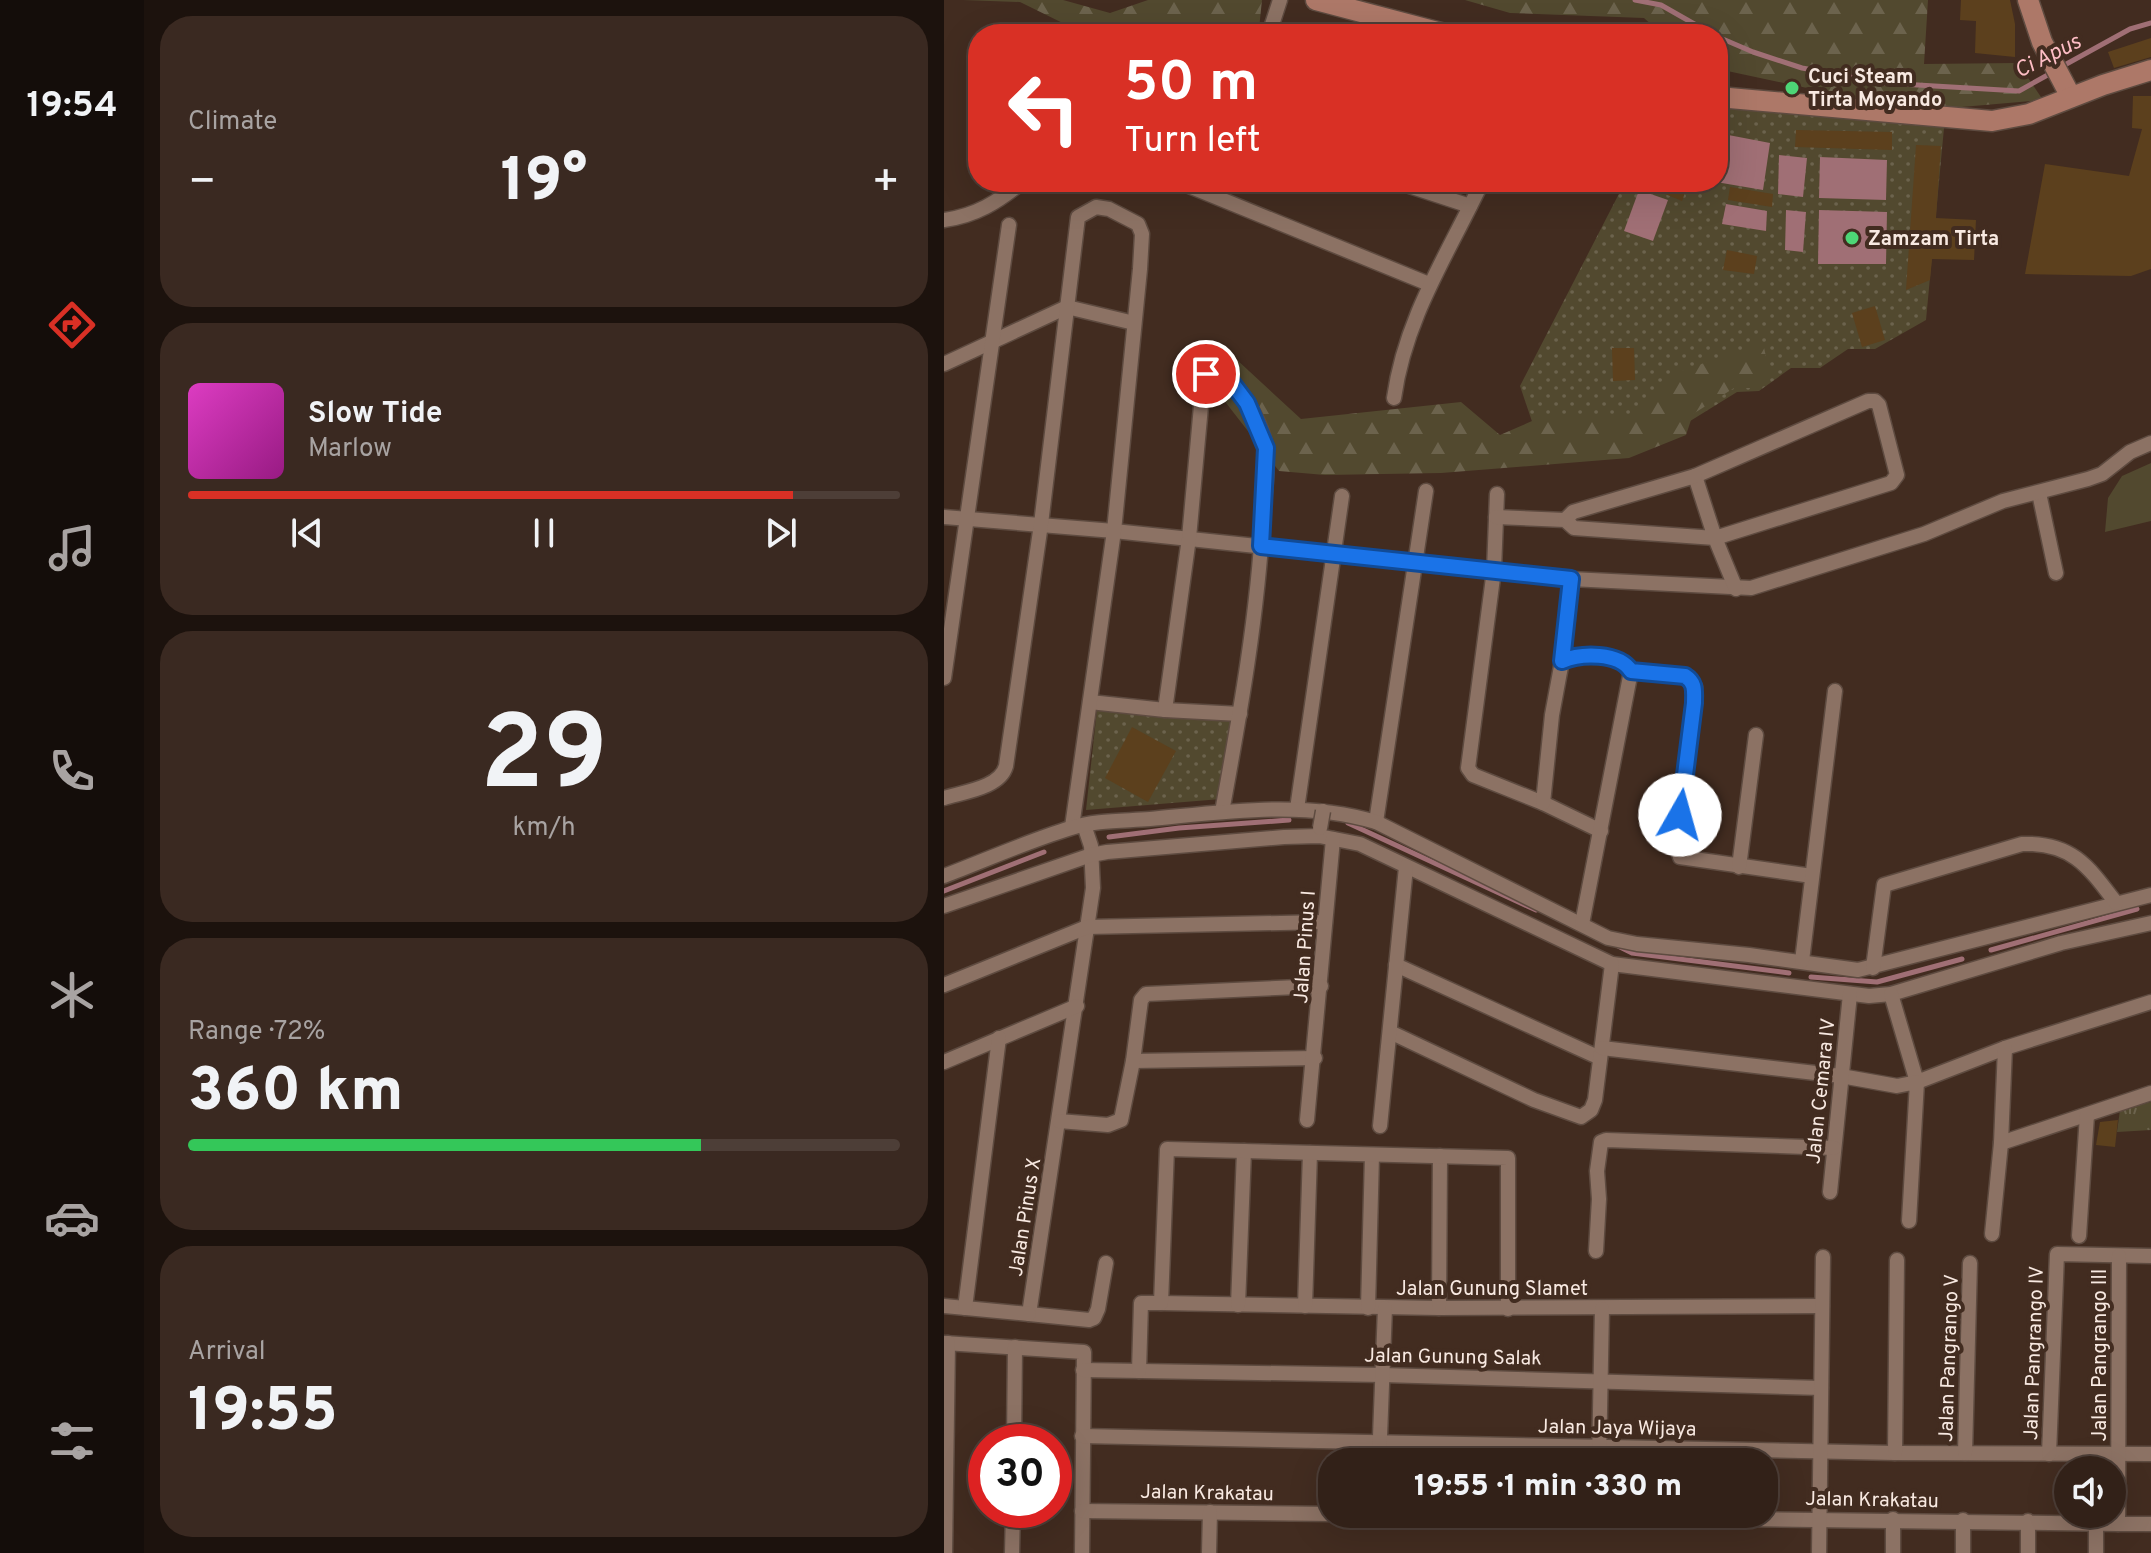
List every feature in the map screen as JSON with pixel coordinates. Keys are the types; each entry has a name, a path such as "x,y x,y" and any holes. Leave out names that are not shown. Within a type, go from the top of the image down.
{"street":[{"path":"1272,24 1280,0"},
{"path":"1316,0 1407,24"},
{"path":"2028,0 2042,42 2068,92"},
{"path":"1728,98 1992,121 2029,114 2068,92 2151,70"},
{"path":"944,220 966,217 983,210 1008,192"},
{"path":"1204,192 1429,284"},
{"path":"1427,192 1470,206"},
{"path":"1394,398 1401,357 1429,284 1477,192"},
{"name":"Jalan Pinus X","path":"1029,1314 1094,877 1085,837 1090,702 1114,531 1142,234 1138,224 1129,217 1096,207 1078,217 1067,307"},
{"path":"944,678 1009,225"},
{"path":"944,798 996,781 1004,775 1041,524 1067,307"},
{"path":"944,364 1067,307 1134,323"},
{"path":"1165,710 1189,538 1203,384 1206,374 1217,371 1229,379 1247,403 1266,448 1261,546 1240,714 1222,812"},
{"path":"1496,517 1565,520 1574,528 1715,538 1891,483 1897,475 1896,467 1879,405 1868,401 1695,476 1573,512 1565,520"},
{"path":"944,517 1189,538 1494,570 1569,589 1736,589 1751,588 1836,563 1924,534 2003,501 2102,474 2130,452 2151,443"},
{"path":"1695,476 1736,589"},
{"path":"1376,822 1426,491"},
{"path":"2039,493 2056,573"},
{"path":"1497,494 1494,570 1468,768 1473,775 1543,803 1601,831"},
{"path":"1297,809 1342,496"},
{"path":"1543,803 1569,589"},
{"path":"1562,661 1571,657 1596,656 1624,663 1631,671 1685,676 1695,687 1677,851 1680,857 1812,876"},
{"path":"1582,924 1631,671"},
{"path":"1802,961 1835,691"},
{"path":"1090,702 1240,714"},
{"path":"1739,867 1756,735"},
{"path":"944,876 1085,837 1222,812 1297,809 1351,814 1376,822 1608,938 1637,944 1858,970 2061,943 2151,923"},
{"name":"Jalan Pinus I","path":"1307,1120 1325,922 1321,810"},
{"path":"944,906 1085,837 1180,844 1324,834 1360,844 1612,964 1869,996 1891,994 1973,955 2116,903 2151,895"},
{"path":"1873,968 1884,885 2022,844 2045,845 2075,856 2088,866 2116,903"},
{"path":"1380,1126 1406,867"},
{"path":"944,985 1087,927 1325,922"},
{"path":"1390,1032 1534,1100 1581,1117 1591,1110 1595,1100 1612,964"},
{"path":"1396,965 1601,1053 1841,1076 1897,1086 1917,1082 2005,1048 2151,1002"},
{"path":"1059,1121 1108,1125 1121,1120 1141,1000 1146,994 1321,986"},
{"name":"Jalan Cemara IV","path":"1830,1192 1850,994"},
{"path":"1891,994 1917,1082 1909,1221"},
{"path":"944,1062 1077,1006"},
{"path":"965,1308 999,1038"},
{"path":"1992,1234 2001,1143 2005,1048"},
{"path":"1133,1061 1315,1058"},
{"path":"2001,1143 2151,1093"},
{"path":"2079,1236 2087,1115"},
{"path":"1596,1251 1597,1171 1601,1142 1834,1148"},
{"path":"1139,1371 1141,1303 1161,1303 1167,1149 1508,1158 1508,1309"},
{"path":"1238,1305 1244,1151"},
{"path":"1305,1306 1310,1153"},
{"path":"1368,1308 1372,1155"},
{"path":"1439,1308 1440,1156"},
{"name":"Jalan Pangrango IV","path":"2049,1454 2057,1254 2119,1256"},
{"path":"2119,1256 2151,1256"},
{"name":"Jalan Pangrango III","path":"2119,1256 2119,1454"},
{"path":"1819,1553 1823,1257"},
{"path":"1895,1453 1897,1260"},
{"path":"944,1306 1089,1320 1094,1318 1098,1309 1106,1263"},
{"name":"Jalan Pangrango V","path":"1965,1453 1970,1263"},
{"name":"Jalan Gunung Slamet","path":"1161,1303 1508,1309 1822,1306"},
{"path":"1380,1448 1385,1308"},
{"path":"1599,1446 1602,1309"},
{"path":"945,1553 946,1343 1084,1352 1082,1553"},
{"path":"1014,1424 1015,1347"},
{"name":"Jalan Gunung Salak","path":"1083,1370 1600,1380 1821,1388"},
{"name":"Jalan Jaya Wijaya","path":"1082,1436 1895,1453 2151,1454"},
{"name":"Jalan Krakatau","path":"1082,1511 1318,1514"},
{"path":"1209,1553 1210,1512"},
{"name":"Jalan Krakatau","path":"1778,1518 2054,1522"},
{"path":"1893,1519 1893,1553"},
{"path":"1963,1520 1963,1553"},
{"path":"2028,1521 2028,1553"},
{"name":"Jalan Krakatau","path":"2126,1524 2151,1524"},
{"path":"1012,1553 1013,1528"},
{"path":"2096,1528 2096,1553"}],"green space":[{"path":"963,0 1063,0 1110,13 1148,0 1262,0 1260,24 1065,24 1020,2"},
{"path":"1465,0 1928,0 1924,64 2018,63 2043,100 1915,111 1728,71 1728,24 1651,24 1644,18 1510,13"},
{"path":"1728,98 1932,115 1944,128 1926,320 1875,349 1848,349 1820,368 1791,368 1759,391 1737,392 1653,444 1544,457 1520,386 1620,192 1728,192"},
{"path":"1763,343 1770,375 1757,388 1734,388 1693,414 1686,435 1629,458 1441,473 1325,475 1279,471 1209,381 1236,359 1301,419 1461,402 1500,435 1548,414 1637,415 1666,376"},
{"path":"2151,463 2151,521 2105,532 2108,498 2122,476"},
{"path":"1097,710 1233,720 1221,799 1086,810"},
{"path":"2151,1102 2151,1130 2117,1132 2120,1110"}],"shaded area":[{"path":"1728,135 1770,143 1763,190 1728,184"},
{"path":"1779,155 1807,158 1803,197 1778,194"},
{"path":"1820,157 1887,160 1886,200 1819,198"},
{"path":"1638,192 1668,200 1653,241 1624,231"},
{"path":"1726,204 1767,211 1766,231 1722,224"},
{"path":"1786,210 1806,212 1803,252 1785,250"},
{"name":"Zamzam Tirta","path":"1819,210 1887,212 1886,264 1818,264"}],"building":[{"path":"1961,0 2010,0 2015,24 2015,57 1975,53 1976,21 1960,20"},
{"path":"2151,38 2151,57 2114,68 2108,52"},
{"path":"2133,96 2151,96 2151,269 2131,276 2025,274 2045,164 2129,176 2142,129 2132,128"},
{"path":"1796,130 1892,132 1892,150 1795,147"},
{"path":"1916,145 1941,146 1936,218 1976,220 1974,260 1932,259 1930,280 1906,290"},
{"path":"1730,187 1773,194 1772,207 1728,200"},
{"path":"1660,192 1685,192 1682,201"},
{"path":"1727,250 1757,256 1754,274 1723,270"},
{"path":"1875,306 1885,340 1862,347 1852,313"},
{"path":"1612,348 1634,348 1635,380 1613,381"},
{"path":"1132,727 1176,751 1148,802 1105,778"},
{"path":"2118,1120 2115,1147 2096,1145 2100,1122"}],"waterway":[{"name":"Ci Apus","path":"1635,0 1661,5 1694,24"},
{"name":"Ci Apus","path":"2061,67 2130,29 2151,23"},
{"name":"Ci Apus","path":"1728,41 1802,68 1884,83 2019,91 2053,72"},
{"path":"1109,837 1289,820"},
{"path":"1348,823 1536,910"},
{"path":"944,891 1044,852"},
{"path":"1991,950 2137,909"},
{"path":"1618,946 1632,953 1789,973"},
{"path":"1811,977 1877,982 1962,959"}],"place":[{"name":"Cuci Steam Tirta Moyando","path":"1792,88"},
{"name":"Zamzam Tirta","path":"1852,238"}],"route":[{"path":"1206,374 1217,371 1229,379 1247,403 1261,431 1266,448 1261,546 1571,579 1562,661 1571,657 1596,656 1624,663 1631,671 1685,676 1690,680 1695,687 1694,703 1680,815"}]}
